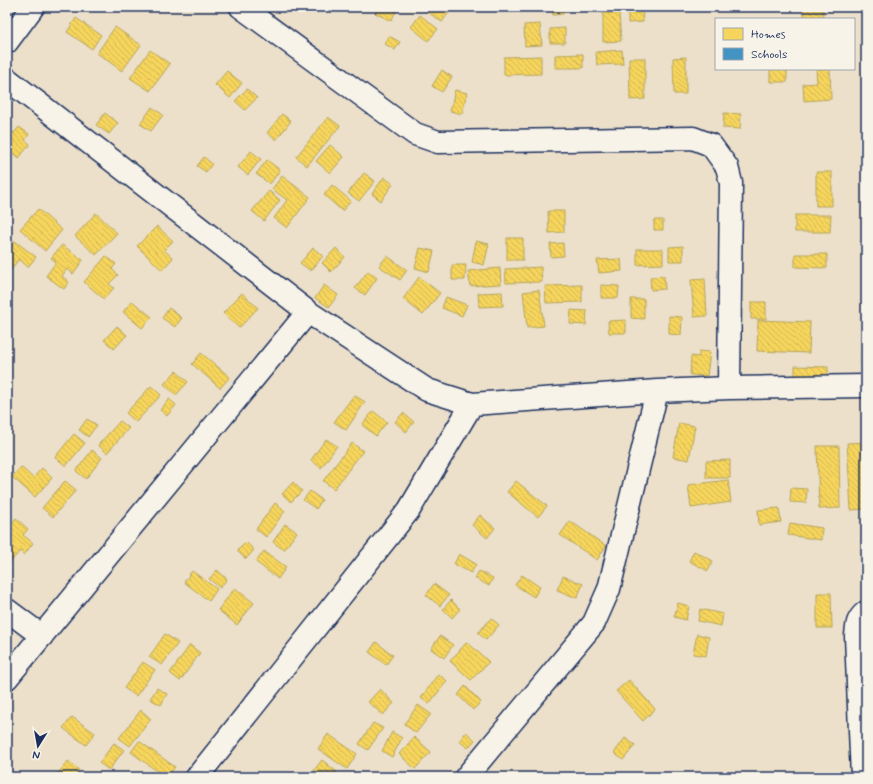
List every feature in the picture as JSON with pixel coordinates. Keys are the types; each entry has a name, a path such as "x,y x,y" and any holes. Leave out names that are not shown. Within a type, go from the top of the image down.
{"street":[{"path":"7,42 33,7"},
{"path":"241,7 415,134 438,142 693,138 711,145 727,167 731,183 729,388"},
{"path":"7,79 308,312 427,390 472,404 657,391 729,388 866,386"},
{"path":"7,678 308,312"},
{"path":"466,777 594,623 609,590 657,391"},
{"path":"197,777 409,510 472,404"},
{"path":"7,610 42,636"},
{"path":"862,777 856,636 858,622 866,612"}],"building: Homes":[{"path":"378,7 398,7 391,21 375,13"},
{"path":"420,7 444,7 450,11 442,22"},
{"path":"552,7 562,7 563,14 553,15"},
{"path":"628,7 642,7 643,22 628,23"},
{"path":"804,7 823,7 823,18 804,18"},
{"path":"603,13 619,13 621,41 603,42"},
{"path":"420,15 438,29 428,41 411,27"},
{"path":"76,18 101,35 92,49 67,32"},
{"path":"540,24 542,45 525,46 524,25"},
{"path":"115,27 141,45 122,71 97,53"},
{"path":"565,28 565,43 550,43 550,29"},
{"path":"389,36 400,42 395,50 385,44"},
{"path":"150,50 170,64 150,91 130,78"},
{"path":"622,50 623,64 597,65 596,52"},
{"path":"583,54 583,68 555,68 555,55"},
{"path":"541,56 541,74 504,75 504,57"},
{"path":"686,57 686,94 674,94 673,58"},
{"path":"629,58 645,58 645,99 630,100"},
{"path":"442,70 452,77 442,92 432,86"},
{"path":"770,70 787,70 787,82 770,82"},
{"path":"816,70 830,70 831,99 804,101 803,84 817,83"},
{"path":"227,71 242,83 230,98 215,85"},
{"path":"247,89 257,98 245,110 235,101"},
{"path":"455,90 467,93 462,114 450,111"},
{"path":"152,107 163,115 151,131 140,124"},
{"path":"105,113 118,123 109,134 96,125"},
{"path":"724,113 741,114 740,129 723,128"},
{"path":"282,114 291,121 276,140 267,133"},
{"path":"328,117 340,126 307,166 296,157"},
{"path":"19,127 29,134 25,140 30,144 19,158 7,149 7,134 10,130 14,133"},
{"path":"330,145 344,157 330,173 316,161"},
{"path":"251,151 261,159 248,175 238,167"},
{"path":"204,157 212,164 206,172 197,166"},
{"path":"267,160 280,170 270,184 256,174"},
{"path":"816,172 832,172 832,206 816,206"},
{"path":"364,173 375,181 359,201 348,193"},
{"path":"282,176 310,197 287,228 274,218 287,200 272,189"},
{"path":"384,177 393,184 381,201 372,194"},
{"path":"332,185 351,201 342,211 324,195"},
{"path":"269,191 280,200 264,221 252,211"},
{"path":"38,209 62,230 45,251 20,229"},
{"path":"548,211 564,211 564,232 549,233"},
{"path":"96,213 117,233 96,255 75,236"},
{"path":"795,215 831,215 830,232 795,232"},
{"path":"654,220 663,220 663,230 654,230"},
{"path":"157,226 173,241 164,250 173,258 162,270 137,246"},
{"path":"507,238 523,238 523,260 507,260"},
{"path":"15,241 36,257 28,267 19,259 7,275 7,252"},
{"path":"476,241 489,244 484,265 472,262"},
{"path":"563,243 564,256 551,257 550,244"},
{"path":"62,245 83,260 73,274 67,269 62,276 69,282 64,289 46,276 56,262 51,258"},
{"path":"683,246 683,261 669,261 669,247"},
{"path":"313,248 323,256 311,271 300,263"},
{"path":"336,248 345,257 331,272 322,263"},
{"path":"420,248 434,251 429,272 415,268"},
{"path":"637,249 663,249 663,264 637,265"},
{"path":"795,254 827,254 827,268 795,267"},
{"path":"106,256 116,264 112,269 118,275 109,284 114,288 104,299 84,282"},
{"path":"387,256 407,270 400,280 379,266"},
{"path":"621,259 622,271 599,273 597,260"},
{"path":"452,265 466,265 465,280 452,280"},
{"path":"541,267 542,282 506,283 505,269"},
{"path":"500,268 501,284 470,286 468,271"},
{"path":"368,271 377,278 365,295 355,288"},
{"path":"664,276 665,289 651,290 650,277"},
{"path":"419,277 440,293 423,315 403,299"},
{"path":"705,279 707,316 694,317 691,280"},
{"path":"324,285 338,295 329,307 315,298"},
{"path":"582,285 582,302 546,303 545,286"},
{"path":"601,285 619,286 618,298 601,298"},
{"path":"539,290 544,326 527,328 523,292"},
{"path":"502,292 503,306 479,307 478,293"},
{"path":"242,293 258,308 239,328 223,313"},
{"path":"446,297 467,305 462,316 442,308"},
{"path":"631,299 644,299 644,319 631,318"},
{"path":"132,301 152,317 142,328 123,312"},
{"path":"751,302 766,302 766,319 751,319"},
{"path":"169,308 182,318 175,327 162,318"},
{"path":"571,310 587,311 586,325 570,324"},
{"path":"669,316 682,317 681,335 669,334"},
{"path":"626,320 626,333 609,333 608,321"},
{"path":"758,320 810,322 809,353 757,351"},
{"path":"117,326 127,335 114,349 104,340"},
{"path":"699,351 710,352 707,376 690,375 691,356 699,357"},
{"path":"201,353 230,377 220,388 192,364"},
{"path":"795,366 828,367 828,378 795,377"},
{"path":"176,371 188,382 176,395 164,384"},
{"path":"151,386 161,395 136,422 126,413"},
{"path":"354,395 365,402 346,430 334,422"},
{"path":"169,399 176,405 167,416 160,410"},
{"path":"373,411 387,422 376,436 362,425"},
{"path":"403,413 414,422 406,432 395,422"},
{"path":"87,419 97,425 88,437 79,430"},
{"path":"120,421 129,428 107,453 98,445"},
{"path":"679,423 695,426 689,460 673,457"},
{"path":"74,434 85,443 66,466 55,457"},
{"path":"326,439 337,446 321,468 311,460"},
{"path":"866,442 866,509 851,510 847,443"},
{"path":"352,443 363,451 334,489 323,481"},
{"path":"817,446 839,446 840,508 819,509"},
{"path":"92,450 102,458 86,479 76,471"},
{"path":"730,460 730,478 706,478 706,461"},
{"path":"21,467 33,478 42,468 52,478 35,497 12,477"},
{"path":"728,480 731,502 691,508 688,485"},
{"path":"65,481 76,490 53,517 42,508"},
{"path":"516,481 547,506 538,517 507,492"},
{"path":"293,482 302,491 291,502 282,494"},
{"path":"791,488 807,489 806,503 790,502"},
{"path":"310,491 322,500 316,509 303,500"},
{"path":"275,503 285,511 266,537 256,529"},
{"path":"779,508 781,522 759,525 758,510"},
{"path":"480,515 495,528 487,538 472,525"},
{"path":"16,518 28,529 23,535 33,543 24,555 20,551 7,566 7,529"},
{"path":"570,521 606,546 597,560 560,535"},
{"path":"790,523 822,528 821,540 788,535"},
{"path":"285,524 297,532 284,550 273,542"},
{"path":"246,542 254,550 246,559 237,551"},
{"path":"264,551 286,567 278,579 256,562"},
{"path":"694,551 713,561 708,571 689,561"},
{"path":"459,554 476,564 471,573 454,564"},
{"path":"217,570 227,579 220,588 209,579"},
{"path":"192,571 217,589 209,601 184,582"},
{"path":"479,571 493,578 489,586 475,578"},
{"path":"522,575 540,587 534,597 515,585"},
{"path":"563,576 583,584 577,598 557,590"},
{"path":"434,584 449,595 440,606 426,595"},
{"path":"235,588 254,603 237,625 218,610"},
{"path":"817,593 831,593 832,628 817,628"},
{"path":"451,600 460,609 452,618 443,609"},
{"path":"678,603 689,606 686,620 674,617"},
{"path":"700,609 723,614 721,626 698,621"},
{"path":"491,618 499,625 486,640 478,633"},
{"path":"165,634 178,643 162,665 149,657"},
{"path":"697,634 709,637 706,656 693,654"},
{"path":"440,636 453,645 444,658 431,649"},
{"path":"376,642 393,655 386,665 369,652"},
{"path":"467,642 489,662 471,680 450,661"},
{"path":"190,645 200,653 180,681 170,673"},
{"path":"143,662 155,670 136,696 124,688"},
{"path":"438,674 447,681 429,704 421,698"},
{"path":"629,680 655,709 643,721 616,691"},
{"path":"465,686 481,702 473,710 458,695"},
{"path":"157,688 167,694 161,705 150,699"},
{"path":"380,689 394,703 383,715 368,702"},
{"path":"418,705 431,714 416,733 404,724"},
{"path":"141,710 151,719 130,746 119,738"},
{"path":"72,717 95,733 86,745 63,728"},
{"path":"373,723 383,728 368,750 359,744"},
{"path":"392,732 402,738 392,757 382,751"},
{"path":"466,732 475,740 468,748 459,741"},
{"path":"328,734 357,754 347,769 318,749"},
{"path":"414,737 431,752 415,769 399,754"},
{"path":"625,738 635,745 623,760 614,753"},
{"path":"139,741 175,767 167,777 131,752"},
{"path":"114,743 124,750 109,770 99,763"},
{"path":"322,760 337,772 332,777 323,777 314,770"},
{"path":"68,761 79,770 73,777 55,777"}],"building: Schools":[{"path":"862,332 866,332 866,363 861,363"}]}
